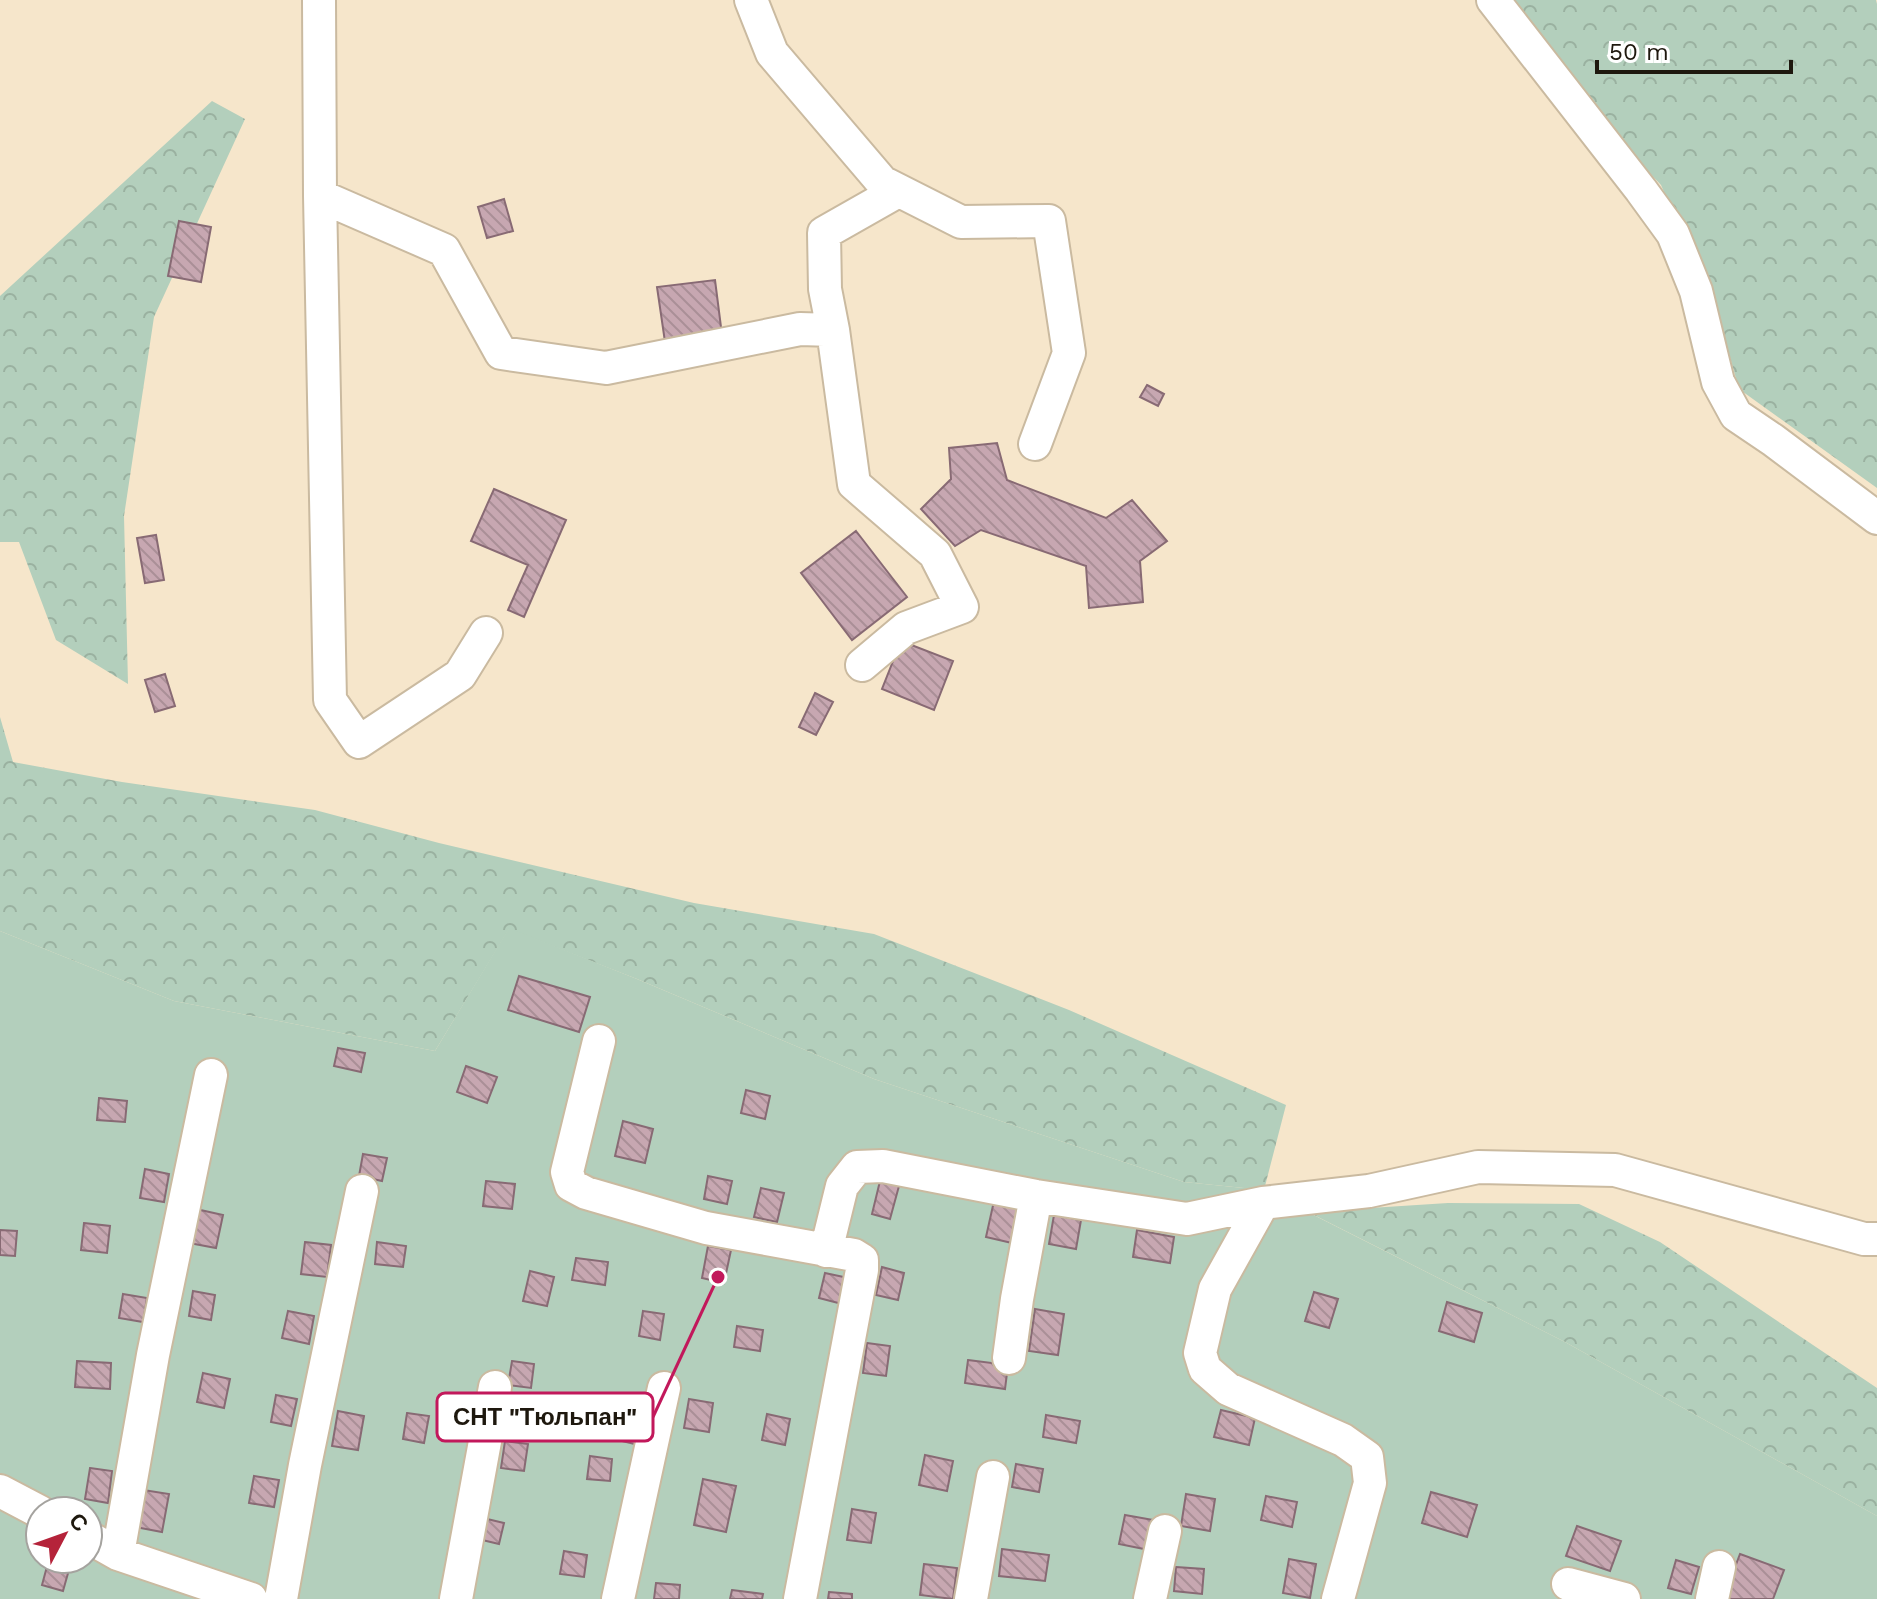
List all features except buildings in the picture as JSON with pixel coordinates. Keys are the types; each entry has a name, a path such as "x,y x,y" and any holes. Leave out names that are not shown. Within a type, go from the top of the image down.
{"street":[{"path":"319,0 330,700 359,742 460,675 486,633"},
{"path":"751,0 772,53 882,182 961,222 1049,221 1069,353 1035,444"},
{"path":"1493,0 1673,234 1696,291 1718,382 1736,415 1877,518"},
{"path":"862,665 906,628 962,607 935,554 854,484 825,289 824,233 898,191"},
{"path":"320,196 444,250 501,353 606,368 800,329 833,330"},
{"path":"599,1041 567,1172 571,1185 586,1193 706,1228 854,1255 862,1260 800,1599"},
{"path":"118,1554 153,1355 211,1075"},
{"path":"826,1251 842,1186 857,1167 883,1166 1036,1196 1187,1219 1263,1203 1369,1191 1478,1167 1615,1170 1864,1239 1877,1239"},
{"path":"281,1599 308,1450 362,1191"},
{"path":"1009,1358 1036,1196"},
{"path":"1263,1203 1215,1289 1200,1353 1205,1369 1228,1389 1343,1440 1367,1457 1370,1483 1338,1599"},
{"path":"456,1599 495,1387"},
{"path":"618,1599 664,1388"},
{"path":"971,1599 993,1477"},
{"path":"0,1491 24,1504"},
{"path":"1150,1599 1165,1531"},
{"path":"104,1546 118,1554 251,1599"},
{"path":"1712,1599 1719,1567"},
{"path":"1568,1584 1624,1599"}],"green space":[{"path":"1515,0 1876,0 1877,488 1739,389 1717,312 1661,185 1590,110"},
{"path":"212,101 245,119 154,317 124,516 128,684 56,640 19,542 0,542 0,296"},
{"path":"0,717 13,762 122,782 315,810 439,843 694,903 874,934 1069,1010 1286,1105 1264,1190 1184,1182 874,1079 637,979 509,929 435,1051 174,1001 0,931"},
{"path":"509,928 874,1079 1184,1182 1264,1190 1565,1342 1877,1516 1877,1599 0,1599 0,931 174,1001 435,1051"},
{"path":"1448,1203 1579,1204 1660,1242 1877,1388 1877,1516 1565,1342 1308,1212"}],"place":[{"name":"СНТ \"Тюльпан\"","path":"718,1277"}]}
